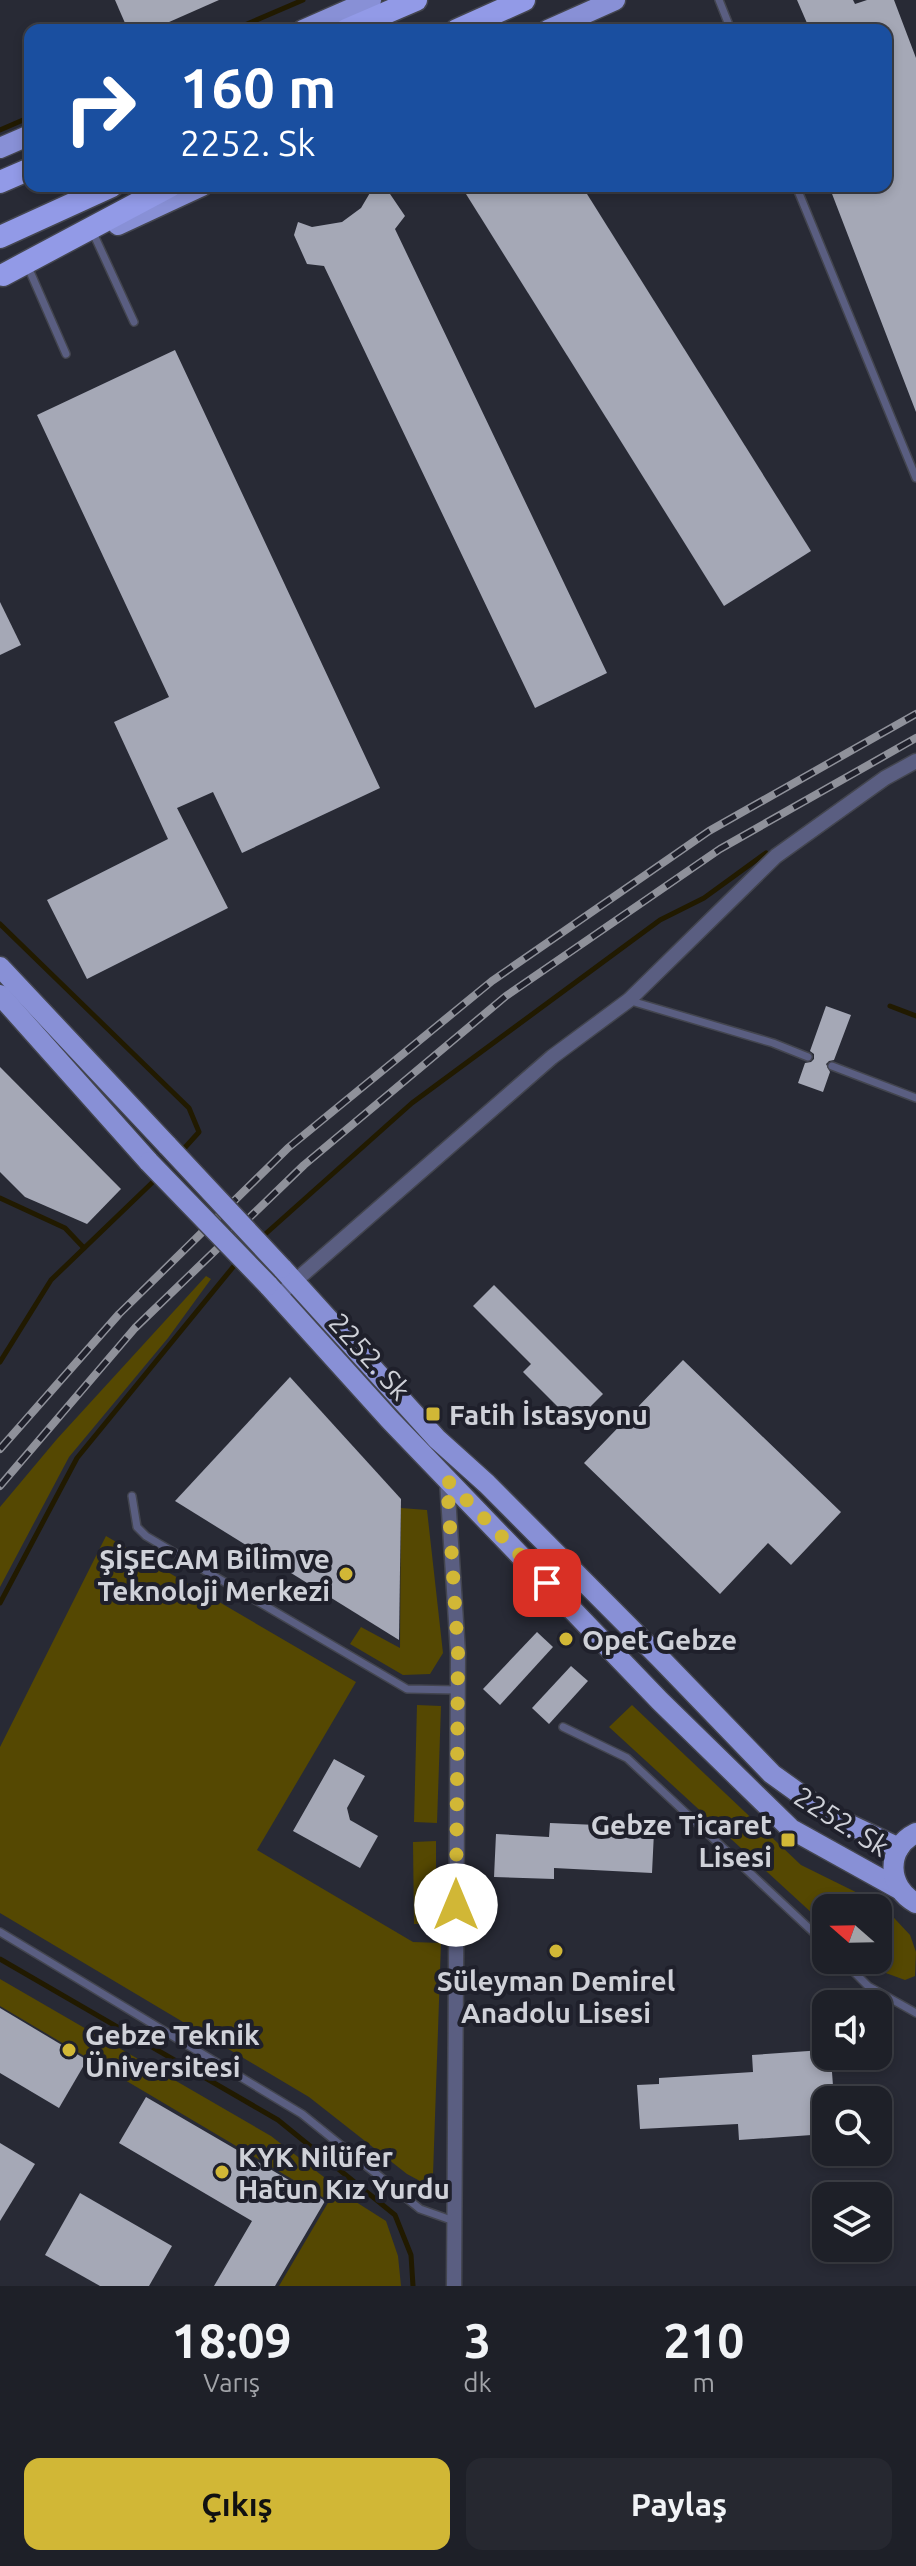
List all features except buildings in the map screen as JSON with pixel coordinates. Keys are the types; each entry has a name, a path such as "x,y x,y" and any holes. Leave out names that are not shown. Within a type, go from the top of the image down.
{"highway":[{"path":"360,24 416,0"},
{"path":"470,24 524,0"},
{"path":"475,24 501,10"},
{"path":"0,170 24,162"},
{"path":"0,182 24,172"},
{"path":"0,237 99,192"},
{"path":"2,275 159,192"}],"main road":[{"path":"317,24 371,0"},
{"path":"561,24 615,0"},
{"path":"0,148 24,138"},
{"path":"2,275 189,192"},
{"name":"2252. Sk","path":"0,967 289,1275 437,1439 487,1484 772,1774 829,1815 899,1848"},
{"name":"2252. Sk","path":"0,995 149,1162 447,1480 660,1701 791,1829 899,1889 916,1903"},
{"path":"899,1889 893,1866 899,1848 916,1833"}],"street":[{"path":"273,1291 552,1057 629,1000 776,856 885,778 916,761"},
{"path":"447,1480 458,1653 454,2286"}],"lane":[{"path":"719,0 729,24"},
{"path":"798,192 916,478"},
{"path":"94,235 134,322"},
{"path":"27,265 66,354"},
{"path":"629,1000 773,1043 808,1057"},
{"path":"832,1066 916,1098"},
{"path":"132,1496 137,1527 146,1536 407,1689 457,1690"},
{"path":"563,1727 627,1758 812,1931"},
{"path":"0,1932 302,2114 420,2209 454,2221"},
{"path":"856,1974 868,1986 916,2013"}],"shaded area":[{"path":"206,1276 211,1279 168,1338 69,1457 0,1587 0,1507 57,1439"},
{"path":"401,1508 427,1510 443,1653 430,1674 403,1675 350,1644 361,1627 400,1648"},
{"path":"106,1536 356,1682 257,1850 413,1942 441,1943 433,2175 420,2181 407,2174 309,2097 0,1913 0,1747"},
{"path":"417,1705 441,1706 437,1823 414,1822"},
{"path":"632,1705 801,1865 860,1894 812,1894 812,1913 609,1727"},
{"path":"436,1841 436,1924 414,1924 413,1842"},
{"path":"892,1916 910,1935 916,1952 915,1976 905,1980 888,1974 892,1974"},
{"path":"0,1979 271,2136 356,2202 386,2221 398,2256 401,2286 279,2286 329,2201 0,2006"}],"waterway":[{"path":"247,24 303,0"},
{"path":"0,130 24,120"},
{"path":"262,1237 412,1103 660,920 704,898 766,853"},
{"path":"0,924 189,1108 199,1132 180,1153"},
{"path":"890,1006 916,1016"},
{"path":"0,1362 51,1280 157,1178"},
{"path":"0,1198 65,1228 84,1248"},
{"path":"0,1603 77,1458 238,1261"},
{"path":"0,1959 278,2120 395,2215 411,2255 413,2286"}],"railway":[{"path":"0,1449 119,1314 288,1148 492,981 709,831 916,714"},
{"path":"0,1486 135,1328 304,1165 506,996 720,849 916,738"}],"place":[{"name":"Fatih İstasyonu","path":"433,1414"},
{"name":"ŞİŞECAM Bilim ve Teknoloji Merkezi","path":"346,1574"},
{"name":"Opet Gebze","path":"566,1639"},
{"name":"Gebze Ticaret Lisesi","path":"788,1840"},
{"name":"Süleyman Demirel Anadolu Lisesi","path":"556,1951"},
{"name":"Gebze Teknik Üniversitesi","path":"69,2050"},
{"name":"KYK Nilüfer Hatun Kız Yurdu","path":"222,2172"}],"route":[{"path":"456,1905 458,1653 447,1480 547,1583"}]}
